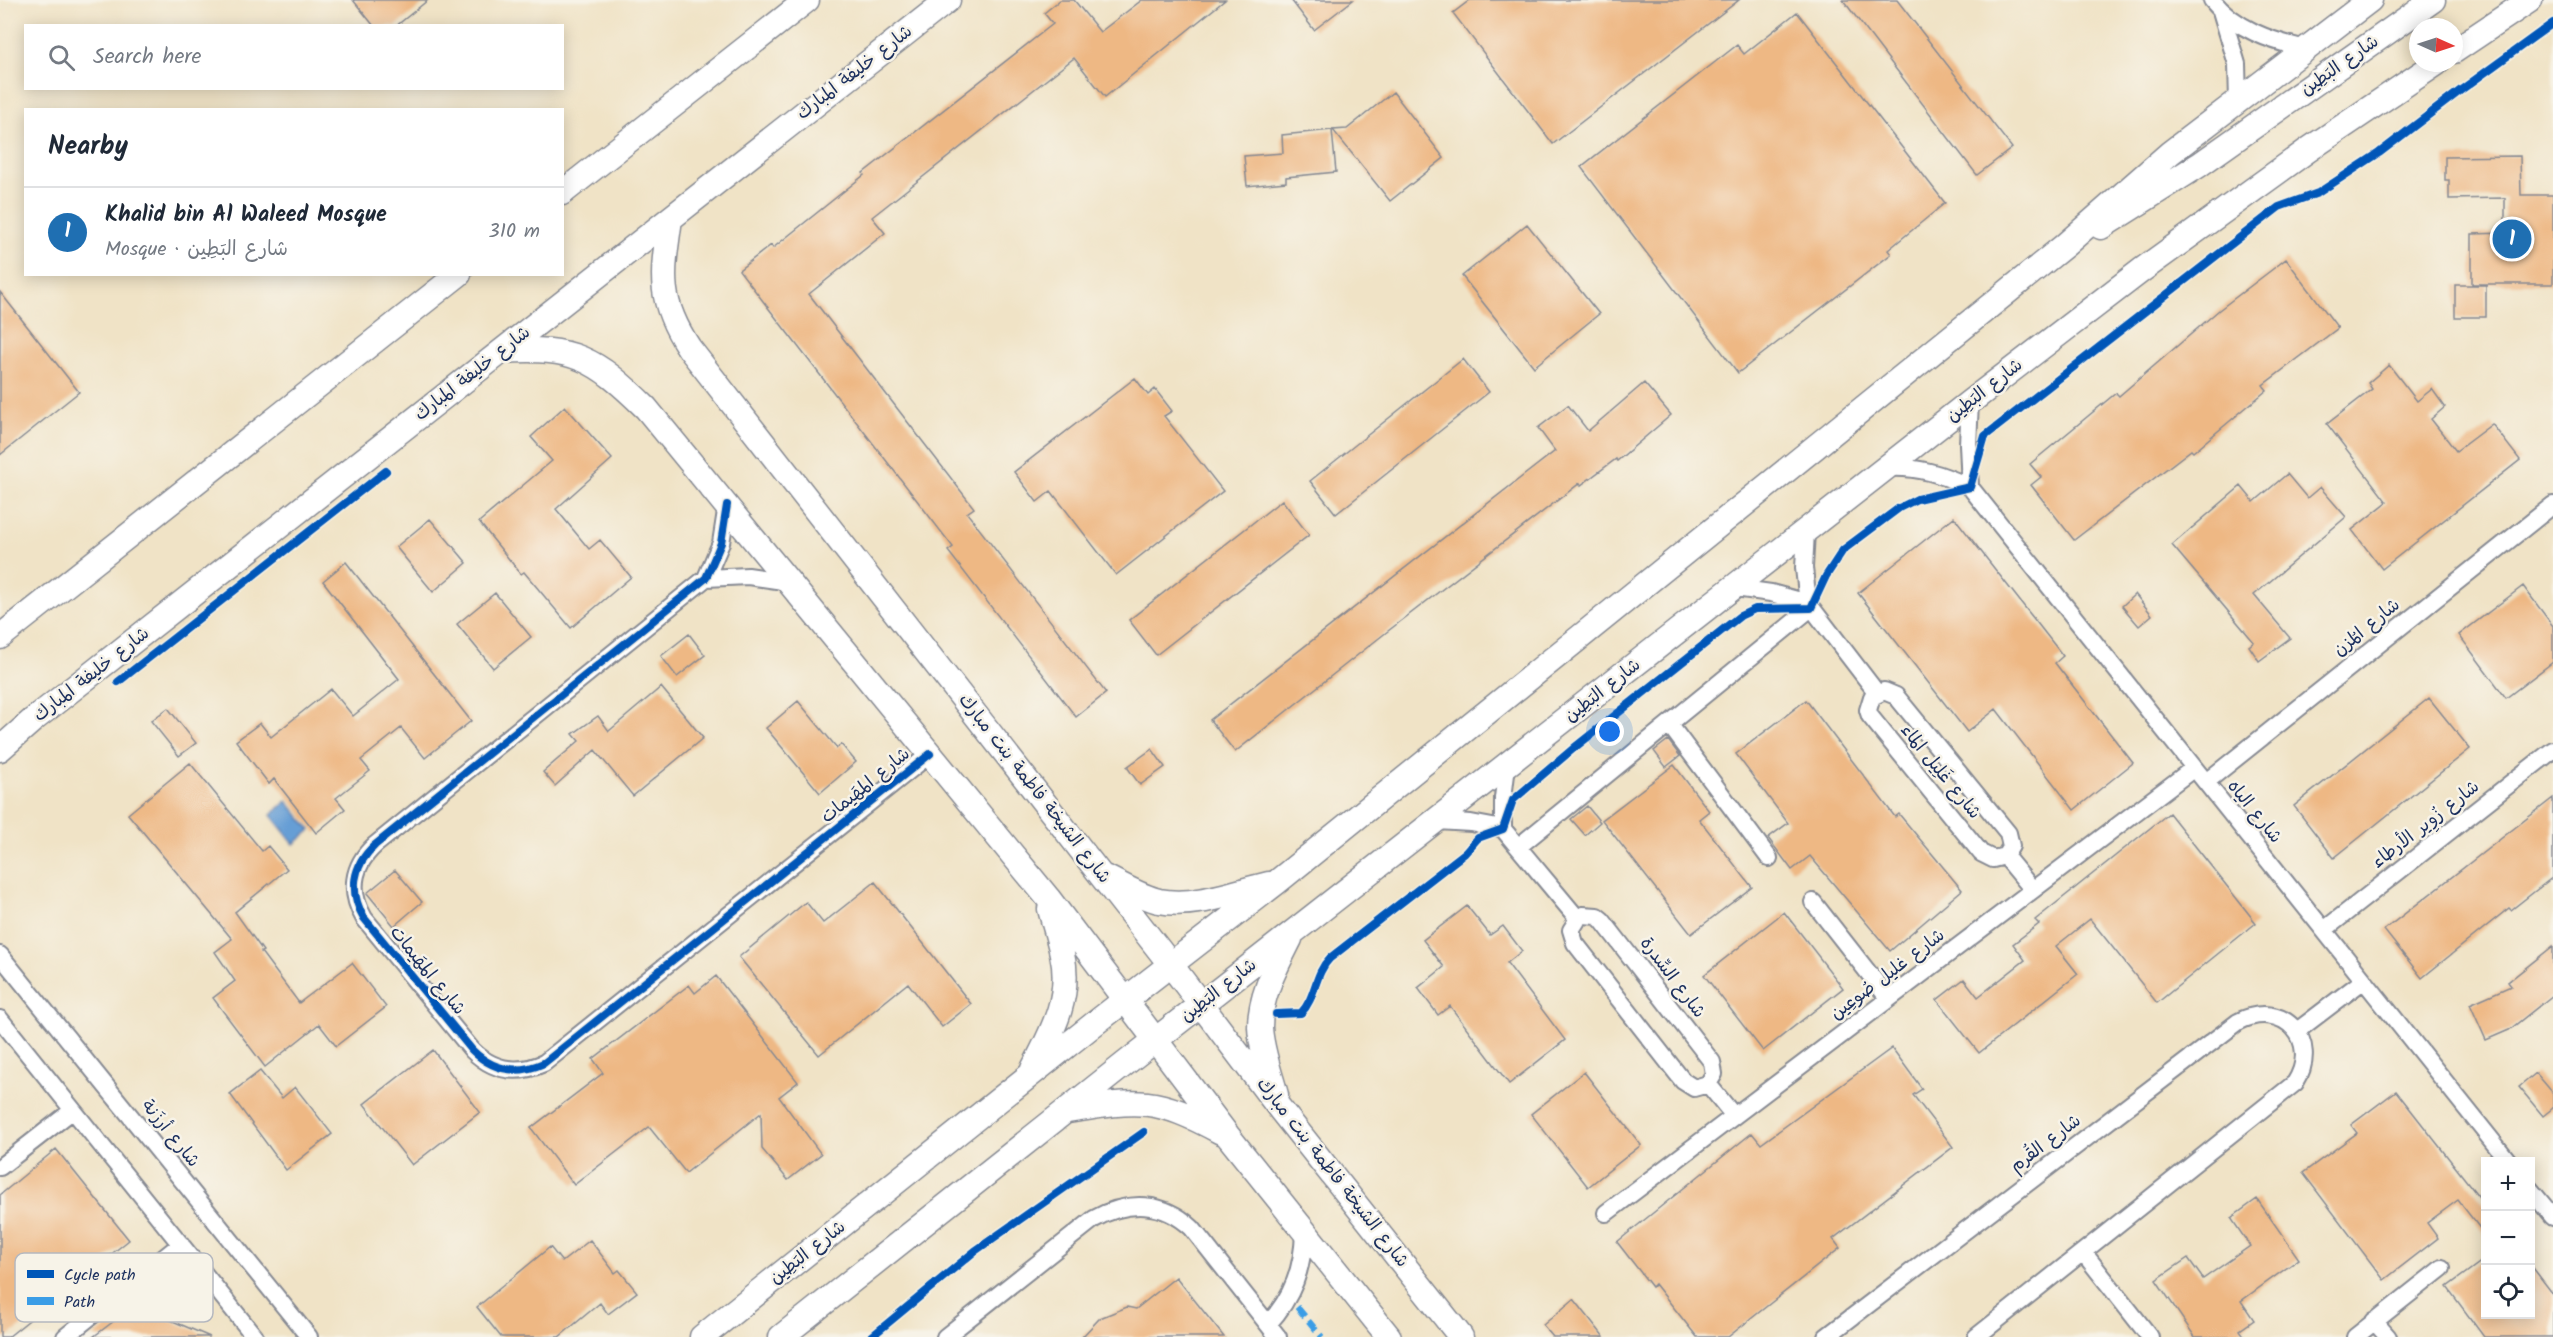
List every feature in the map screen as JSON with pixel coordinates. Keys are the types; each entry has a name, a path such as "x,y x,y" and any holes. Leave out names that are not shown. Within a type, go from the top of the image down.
{"main road":[{"path":"564,191 807,0"},
{"name":"شارع خليفة المبارك","path":"0,749 33,720 948,0"},
{"name":"شارع البَطِين","path":"702,1337 1094,1024 1278,882 2064,246 2170,153 2370,0"},
{"name":"شارع البَطِين","path":"2064,246 2166,188 2433,0"},
{"path":"2463,45 2530,0"},
{"name":"شارع البَطِين","path":"784,1336 1065,1111 1970,402 2142,270 2308,150 2424,72"},
{"name":"شارع الشيخة فاطمة بنت مبارك","path":"670,219 663,276 664,296 670,314 689,348 1171,964 1280,1109 1461,1337"},
{"path":"0,637 456,276"},
{"path":"502,351 540,349 559,351 585,360 609,373 646,408 1048,898 1124,1002 1228,1137 1389,1337"},
{"path":"1101,876 1143,896 1172,903 1190,902 1278,882"},
{"path":"1028,1079 1057,1020 1064,994 1062,954 1048,898"},
{"path":"1280,1109 1262,1042 1261,1014 1272,976 1293,934"},
{"path":"1065,1111 1113,1103 1147,1102 1189,1115 1228,1137"}],"street":[{"path":"2217,5 2261,35 2306,49"},
{"path":"2217,5 2235,55 2238,101"},
{"path":"1970,402 1968,444 1970,487"},
{"name":"شارع الياه","path":"1886,468 1920,468 1937,472 1970,487 2506,1157"},
{"name":"شارع المهَيمات","path":"727,505 721,543 706,578 368,852 357,869 355,879 356,899 364,918 480,1058 489,1064 511,1071 523,1070 544,1063 930,754"},
{"name":"شارع المُزن","path":"2206,782 2553,505"},
{"path":"1806,531 1804,567 1810,606"},
{"path":"706,578 748,576 790,582"},
{"path":"1735,588 1772,593 1810,606"},
{"path":"1518,847 1810,606"},
{"name":"شارع غَلِيل الماء","path":"1810,606 1877,693"},
{"name":"شارع غَلِيل الماء","path":"1884,692 1896,696 2008,833 2011,846 2005,856 1992,859 1981,853 1874,722 1868,710 1869,703 1877,693 1884,692"},
{"path":"1669,724 1769,858"},
{"name":"شارع زُوِير الأرطاء","path":"2324,930 2553,750"},
{"path":"1503,829 1503,798 1507,766"},
{"name":"شارع غليل صُوعِين","path":"1606,1213 2194,768"},
{"path":"1437,821 1472,823 1503,829 1578,919 1572,930 1572,937 1683,1081 1694,1088 1708,1084 1734,1116"},
{"path":"2005,856 2033,890"},
{"path":"1813,902 1889,999"},
{"name":"شارع السِّدرة","path":"1578,919 1583,915 1597,916 1606,925 1712,1062 1714,1074 1708,1084"},
{"name":"شارع أرزَنة","path":"0,956 309,1337"},
{"path":"1976,1337 2295,1083 2305,1063 2305,1052 2297,1031 2364,980"},
{"name":"شارع القُرم","path":"1826,1337 2238,1023 2248,1017 2269,1015 2289,1023 2297,1031"},
{"path":"0,1019 188,1253"},
{"path":"0,1167 73,1110"},
{"path":"2535,1195 2553,1217"},
{"path":"945,1337 1094,1219 1105,1212 1130,1205 1156,1207 1182,1219 1192,1228 1273,1330"},
{"path":"1273,1330 1280,1311 1296,1282 1304,1249 1304,1232"},
{"path":"170,1253 181,1244"},
{"path":"2084,1252 2150,1337"},
{"path":"2355,1337 2442,1268"},
{"path":"213,1284 255,1337"},
{"path":"2374,1321 2388,1337"},
{"path":"65,1337 84,1322"}],"water":[{"path":"287,801 311,830 294,844 271,815"}],"building":[{"path":"353,0 428,0 398,24 372,24"},
{"path":"1060,0 1074,0 1100,32 1142,0 1225,0 1105,97 1074,58 872,217 885,233 809,294 974,508 967,513 1106,693 1076,717 948,551 953,547 739,270 771,245 773,248 864,175 863,173 1053,24 1044,13"},
{"path":"1291,0 1353,0 1314,30"},
{"path":"1470,0 1739,0 1553,144 1453,13"},
{"path":"1843,0 1897,0 2012,148 1977,175"},
{"path":"1797,12 1945,203 1888,250 1891,254 1738,373 1581,167 1737,45 1744,54"},
{"path":"1393,92 1444,158 1390,201 1333,130 1347,129"},
{"path":"1332,130 1336,172 1286,177 1286,182 1247,186 1244,156 1283,153 1282,135"},
{"path":"2520,156 2521,195 2553,195 2553,284 2472,284 2472,234 2505,233 2505,198 2449,199 2449,180 2445,180 2445,157"},
{"path":"1527,224 1599,314 1534,367 1462,276"},
{"path":"2286,259 2338,328 2263,385 2267,390 2193,452 2191,450 2074,540 2031,485 2041,477 2030,464 2116,393 2119,396 2219,310"},
{"path":"2455,285 2486,285 2486,317 2455,317"},
{"path":"0,292 79,392 0,455"},
{"path":"1463,359 1489,392 1336,514 1310,481"},
{"path":"2389,365 2417,401 2432,389 2445,407 2431,419 2456,451 2492,424 2520,460 2382,569 2352,530 2387,502 2327,424 2372,389 2368,383"},
{"path":"1135,378 1148,395 1155,389 1172,411 1164,416 1223,491 1116,575 1051,491 1037,502 1014,472"},
{"path":"1644,383 1671,415 1617,461 1616,459 1581,485 1580,483 1235,752 1210,720 1555,451 1538,428 1568,405 1588,431"},
{"path":"565,406 612,459 556,509 589,549 600,540 631,577 571,628 524,572 521,574 479,522 552,461 531,437"},
{"path":"2287,474 2307,498 2320,487 2346,517 2254,595 2290,638 2259,661 2249,646 2254,642 2172,545 2241,486 2254,502"},
{"path":"1282,500 1309,535 1156,655 1129,620"},
{"path":"1954,517 2063,656 2055,663 2133,763 2074,810 1996,709 1967,732 1858,593"},
{"path":"430,519 467,563 433,592 396,547"},
{"path":"346,562 471,721 425,758 401,728 361,760 370,771 336,798 345,809 316,833 274,779 269,784 236,741 260,723 271,737 331,689 353,716 399,679 323,581"},
{"path":"2523,586 2553,626 2553,662 2506,698 2459,635"},
{"path":"495,593 531,637 493,668 457,624"},
{"path":"2135,594 2152,615 2139,626 2122,606"},
{"path":"689,634 705,655 677,677 661,656"},
{"path":"661,687 703,738 633,796 595,750 555,786 543,772 579,741 573,734 598,716 609,731"},
{"path":"2429,698 2470,749 2334,858 2294,806"},
{"path":"1806,700 1895,817 1899,814 1962,890 1890,951 1810,856 1792,870 1768,838 1788,823 1736,754"},
{"path":"798,701 837,748 841,744 856,762 820,793 766,728"},
{"path":"168,708 196,743 179,756 151,721"},
{"path":"1668,740 1680,756 1666,767 1654,751"},
{"path":"1152,749 1165,767 1140,785 1127,767"},
{"path":"190,763 262,851 268,846 287,869 235,912 299,1003 352,963 386,1007 336,1046 319,1024 265,1067 213,998 235,981 215,952 232,939 128,814"},
{"path":"1674,765 1709,811 1699,819 1752,887 1691,934 1602,820"},
{"path":"2553,798 2553,877 2511,910 2509,908 2422,978 2384,930"},
{"path":"1587,806 1600,822 1585,835 1571,819"},
{"path":"2169,813 2256,923 2157,1003 2090,919 2056,946 2078,974 1979,1053 1937,1000 1964,979 1978,997 2025,960 2013,944 2039,924 2035,920"},
{"path":"395,870 422,902 394,926 367,893"},
{"path":"875,882 971,1004 942,1027 908,983 819,1055 739,957 806,902 823,923"},
{"path":"1467,906 1490,935 1503,926 1522,951 1507,963 1565,1040 1509,1084 1450,1006 1438,1015 1418,988 1444,967 1423,940"},
{"path":"1784,912 1843,988 1763,1051 1704,975"},
{"path":"2553,946 2553,995 2509,1030 2486,1040 2470,1004 2511,986 2508,982"},
{"path":"716,976 798,1082 779,1097 821,1154 788,1180 762,1149 761,1113 686,1173 649,1127 574,1185 531,1128 603,1073 593,1059 689,985 695,993"},
{"path":"1892,1048 1922,1089 1913,1095 1953,1147 1833,1239 1840,1248 1728,1337 1697,1337 1655,1284 1652,1287 1617,1242 1752,1133 1761,1144"},
{"path":"433,1050 480,1112 412,1165 364,1104"},
{"path":"260,1071 282,1098 295,1087 332,1134 286,1170 230,1094"},
{"path":"1584,1072 1641,1145 1588,1187 1531,1114"},
{"path":"2536,1073 2553,1093 2553,1108 2543,1116 2519,1087"},
{"path":"2396,1091 2481,1200 2481,1230 2458,1200 2427,1223 2438,1238 2384,1280 2303,1173 2357,1133 2351,1125"},
{"path":"56,1149 129,1240 113,1253 15,1253 15,1322 27,1322 8,1337 0,1337 0,1195"},
{"path":"2257,1199 2299,1259 2241,1301 2254,1320 2240,1330 2245,1337 2195,1337 2156,1280 2188,1258 2203,1279 2250,1246 2231,1218"},
{"path":"590,1240 615,1273 619,1270 637,1292 608,1314 600,1303 559,1337 501,1337 477,1307 550,1247 562,1262"},
{"path":"2481,1262 2481,1319 2535,1319 2535,1271 2553,1294 2553,1337 2484,1337 2447,1287"},
{"path":"1176,1277 1224,1337 1082,1337 1100,1318 1127,1307 1136,1309"},
{"path":"1574,1299 1604,1337 1553,1337 1543,1325"},
{"path":"113,1322 175,1322 210,1337 93,1337"}],"marked path":[{"path":"1297,1307 1322,1337"}],"cycle path":[{"path":"1276,1014 1301,1013 1310,1000 1321,971 1330,958 1465,853 1478,838 1503,829 1513,800 1574,748 1740,616 1755,609 1811,608 1826,576 1843,550 1899,508 1917,499 1970,487 1985,436 2279,207 2318,193 2379,153 2553,23"},
{"path":"118,682 386,471"},
{"path":"727,505 721,543 706,578 367,853 357,870 355,880 356,899 364,918 472,1050 497,1067 515,1070 534,1067 544,1063 930,754"},
{"path":"871,1337 975,1251 1144,1132"}],"place":[{"name":"Khalid bin Al Waleed Mosque","path":"2512,239"}]}
